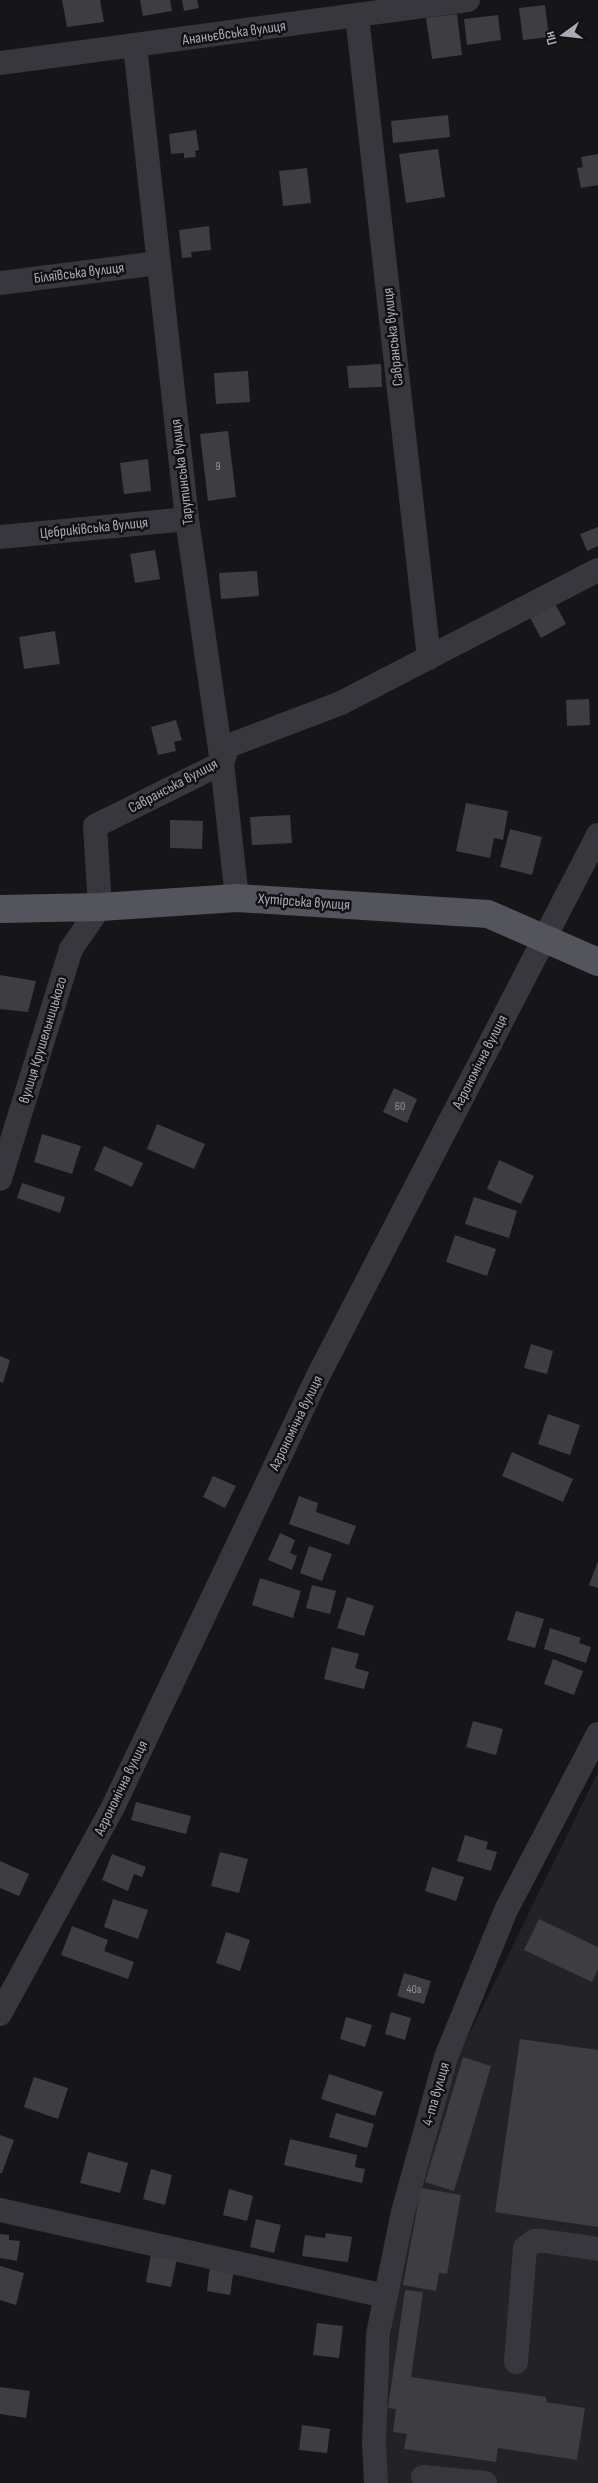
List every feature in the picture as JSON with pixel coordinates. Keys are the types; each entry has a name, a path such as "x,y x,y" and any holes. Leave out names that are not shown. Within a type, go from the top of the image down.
{"main road":[{"name":"Хутірська вулиця","path":"0,909 100,907 237,898 488,914 598,962"}],"street":[{"name":"Ананьєвська вулиця","path":"0,63 468,0"},
{"name":"Савранська вулиця","path":"357,16 429,658"},
{"name":"Тарутинська вулиця","path":"135,46 187,519 222,763 237,898"},
{"name":"Біляївська вулиця","path":"0,283 158,263"},
{"name":"Цебриківська вулиця","path":"0,538 187,519"},
{"name":"Савранська вулиця","path":"100,907 94,826 222,763 228,746 340,703 598,570"},
{"name":"Агрономічна вулиця","path":"0,2014 113,1807 318,1376 598,835"},
{"name":"вулиця Крушельницького","path":"0,1179 71,949 100,907"},
{"name":"4-та вулиця","path":"376,2483 374,2443 378,2334 402,2212 446,2057 506,1910 598,1734"},
{"path":"0,2210 385,2296"},
{"path":"516,2362 525,2248 534,2241 544,2241 598,2249"},
{"path":"424,2477 485,2483"}],"shaded area":[{"path":"598,1772 598,2483 388,2483 383,2423 395,2292 412,2201 458,2057"}],"building":[{"path":"62,0 100,0 104,22 67,27"},
{"path":"140,0 170,0 172,11 143,16"},
{"path":"182,0 197,0 199,8 184,11"},
{"path":"545,5 549,37 523,40 519,8"},
{"path":"457,14 462,55 432,59 426,18"},
{"path":"498,15 501,40 467,45 464,19"},
{"path":"448,115 450,137 393,143 391,121"},
{"path":"196,130 199,150 195,151 196,157 184,158 184,153 171,154 169,134"},
{"path":"438,149 445,197 406,203 399,154"},
{"path":"598,154 598,185 581,188 577,168 583,167 581,157"},
{"path":"307,168 311,203 283,206 279,171"},
{"path":"209,226 211,250 191,252 192,257 182,258 179,230"},
{"path":"381,364 382,387 349,388 347,366"},
{"path":"248,371 250,402 216,404 214,373"},
{"path":"228,431 236,497 208,501 200,434"},
{"path":"148,459 151,491 124,494 120,463"},
{"path":"598,527 598,546 587,551 580,534"},
{"path":"155,550 160,579 135,583 130,554"},
{"path":"257,571 259,596 221,599 219,573"},
{"path":"553,600 566,624 541,638 528,614"},
{"path":"55,631 60,664 24,669 19,637"},
{"path":"589,699 590,725 567,726 566,700"},
{"path":"176,720 182,740 174,742 176,751 158,755 151,727"},
{"path":"466,803 508,811 503,840 494,838 490,858 456,851"},
{"path":"290,815 292,843 252,845 250,817"},
{"path":"170,820 203,821 202,849 170,848"},
{"path":"510,829 542,837 532,875 500,867"},
{"path":"0,975 36,981 28,1012 0,1009"},
{"path":"394,1088 417,1099 407,1123 383,1112"},
{"path":"157,1124 205,1144 194,1169 147,1149"},
{"path":"42,1134 81,1146 72,1174 34,1162"},
{"path":"104,1146 143,1163 132,1187 94,1170"},
{"path":"499,1160 534,1176 521,1204 487,1189"},
{"path":"22,1183 65,1197 60,1213 17,1198"},
{"path":"474,1197 517,1211 509,1238 465,1224"},
{"path":"455,1235 496,1249 487,1276 446,1262"},
{"path":"531,1344 553,1351 547,1374 524,1368"},
{"path":"0,1356 10,1360 3,1383 0,1382"},
{"path":"548,1414 580,1425 570,1455 538,1444"},
{"path":"512,1452 573,1479 563,1502 502,1476"},
{"path":"213,1476 236,1486 225,1508 203,1497"},
{"path":"299,1496 318,1503 316,1512 356,1526 349,1545 289,1524"},
{"path":"280,1533 295,1540 290,1553 297,1556 292,1570 268,1560"},
{"path":"309,1546 332,1554 322,1581 300,1573"},
{"path":"598,1561 598,1588 589,1585"},
{"path":"260,1578 301,1591 293,1618 252,1605"},
{"path":"312,1585 336,1591 330,1614 306,1608"},
{"path":"347,1597 374,1606 364,1636 337,1628"},
{"path":"516,1611 544,1619 535,1648 507,1640"},
{"path":"550,1628 581,1638 579,1643 591,1647 586,1663 544,1649"},
{"path":"332,1647 359,1654 355,1668 369,1672 364,1689 324,1679"},
{"path":"553,1659 583,1671 574,1695 544,1684"},
{"path":"473,1721 503,1729 496,1755 466,1747"},
{"path":"136,1802 191,1816 186,1834 131,1820"},
{"path":"465,1835 488,1842 486,1849 497,1852 491,1871 457,1861"},
{"path":"220,1852 248,1859 239,1893 211,1886"},
{"path":"112,1854 146,1867 142,1877 134,1874 128,1891 102,1880"},
{"path":"0,1861 29,1874 19,1896 0,1888"},
{"path":"432,1867 464,1877 456,1901 425,1891"},
{"path":"113,1899 148,1910 138,1939 104,1927"},
{"path":"539,1919 598,1947 598,1969 592,1982 524,1950"},
{"path":"72,1926 108,1940 104,1951 134,1962 128,1979 61,1955"},
{"path":"226,1932 250,1940 240,1971 216,1963"},
{"path":"404,1973 431,1981 424,2004 397,1996"},
{"path":"391,2012 411,2018 405,2040 385,2034"},
{"path":"346,2017 372,2025 365,2047 340,2039"},
{"path":"520,2039 598,2050 598,2227 495,2212"},
{"path":"463,2057 491,2066 454,2191 425,2182"},
{"path":"329,2074 383,2092 375,2116 321,2099"},
{"path":"34,2077 68,2088 58,2119 24,2107"},
{"path":"336,2113 374,2124 367,2148 329,2137"},
{"path":"0,2135 14,2140 2,2173 0,2173"},
{"path":"290,2139 357,2155 355,2167 365,2169 362,2183 284,2165"},
{"path":"88,2152 128,2163 120,2193 80,2183"},
{"path":"151,2169 172,2175 165,2205 143,2199"},
{"path":"421,2188 461,2195 447,2274 439,2273 436,2291 403,2285"},
{"path":"229,2189 253,2196 247,2221 223,2215"},
{"path":"256,2219 281,2225 274,2253 250,2247"},
{"path":"326,2233 352,2237 348,2262 302,2256 305,2235 325,2238"},
{"path":"0,2234 9,2235 9,2240 20,2241 17,2261 0,2258"},
{"path":"151,2254 177,2259 171,2287 146,2282"},
{"path":"210,2265 234,2269 230,2295 207,2291"},
{"path":"0,2266 24,2273 16,2305 0,2300"},
{"path":"405,2290 423,2292 411,2377 546,2397 546,2402 585,2408 577,2460 498,2448 496,2462 404,2449 407,2434 393,2432 396,2409 388,2408"},
{"path":"317,2323 343,2326 339,2358 313,2355"},
{"path":"0,2387 30,2391 26,2418 0,2414"},
{"path":"302,2425 330,2429 327,2453 299,2450"}]}
